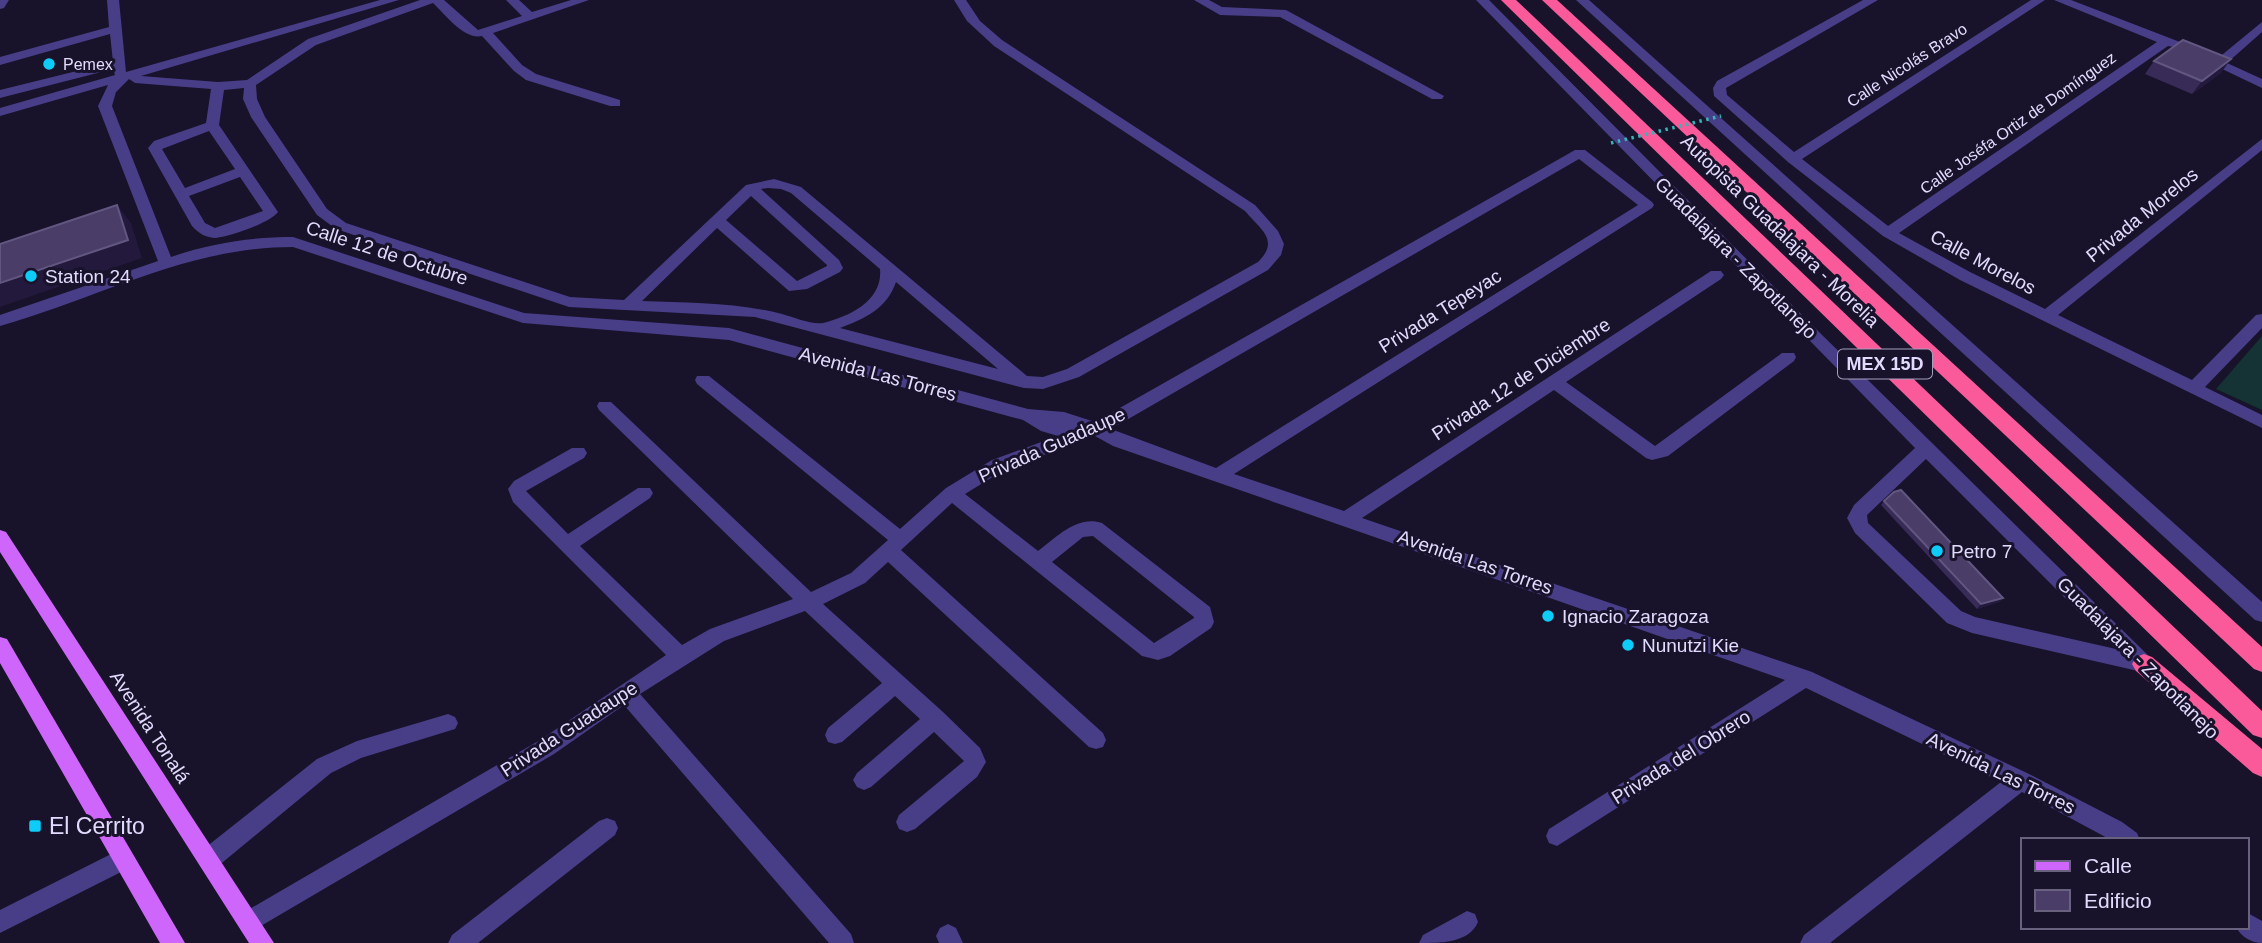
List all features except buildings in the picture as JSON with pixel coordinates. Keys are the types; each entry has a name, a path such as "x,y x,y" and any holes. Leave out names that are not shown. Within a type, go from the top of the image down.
{"highway":[{"name":"Autopista Guadalajara - Morelia","path":"1508,0 2262,727"},
{"name":"Autopista Guadalajara - Morelia","path":"1549,0 2262,662"},
{"path":"2144,664 2262,765"}],"main road":[{"name":"Avenida Tonalá","path":"0,537 262,943"},
{"path":"2,651 173,943"}],"street":[{"path":"0,5 3,0"},
{"path":"113,0 120,71 105,106 166,263"},
{"path":"0,112 120,71 393,0"},
{"path":"7,76 120,71 218,86 250,84 312,42 431,0"},
{"path":"437,0 469,30 477,34 531,19 583,0"},
{"path":"512,0 531,19"},
{"path":"250,84 250,99 258,117 323,212 335,223 569,302 755,312 1024,382 1042,383 1073,373 1263,266 1273,256 1277,244 1273,234 1250,208 998,43 979,28 965,12 960,0"},
{"path":"1200,0 1220,11 1282,13 1437,96"},
{"name":"Guadalajara - Zapotlanejo","path":"1482,0 1926,448 2262,779"},
{"path":"1581,0 2262,614"},
{"name":"Calle Morelos","path":"1872,0 1719,88 1721,96 1793,159 1888,233 1965,276 2262,422"},
{"name":"Calle Nicolás Bravo","path":"1793,159 2039,0"},
{"path":"2060,0 2167,41 2262,84"},
{"path":"2219,64 2262,26"},
{"path":"7,76 116,30"},
{"path":"486,33 518,68 531,78 615,103"},
{"name":"Calle Joséfa Ortiz de Domínguez","path":"1888,233 2167,41"},
{"path":"7,76 16,107"},
{"path":"212,125 156,146 199,226 208,232 224,232 266,217 271,210 212,125 218,86"},
{"name":"Privada Morelos","path":"2046,316 2260,148"},
{"name":"Privada Guadaupe","path":"249,922 547,747 680,656 717,635 831,593 858,578 951,493 998,465 1089,433 1580,153 1615,178"},
{"path":"180,195 244,170"},
{"name":"Privada Tepeyac","path":"1220,474 1647,205 1615,178"},
{"path":"628,305 751,188 775,183 796,190 1024,382"},
{"path":"717,220 794,287 835,268 834,262 751,188"},
{"name":"Calle 12 de Octubre","path":"0,321 203,251 256,242 293,242 523,318 729,334"},
{"path":"822,329 864,311 881,297 888,284 887,266"},
{"name":"Privada 12 de Diciembre","path":"1348,517 1716,275"},
{"path":"2193,389 2262,319"},
{"name":"Avenida Las Torres","path":"729,334 1028,415 1047,427 1119,440 1348,517 1805,678 2020,780 2126,838"},
{"path":"1555,383 1652,453 1662,451 1788,357"},
{"path":"703,380 895,545 1096,740"},
{"path":"605,406 807,601 974,755 976,762 907,822"},
{"path":"1926,448 1857,513 1856,518 1861,528 1954,617 1972,625 2144,664"},
{"path":"578,453 517,489 519,497 680,656"},
{"path":"568,544 644,493"},
{"path":"951,493 1149,650 1163,650 1204,622 1203,613 1096,528 1079,530 1039,561"},
{"name":"Privada del Obrero","path":"1557,835 1805,678"},
{"path":"835,735 897,682"},
{"path":"626,693 843,942"},
{"path":"864,780 936,718"},
{"path":"209,859 324,766 357,750 448,723"},
{"path":"1812,943 2020,780"},
{"path":"460,943 607,828"},
{"path":"0,922 123,859"},
{"path":"1431,943 1467,922"}],"path":[{"path":"1611,143 1721,116"}],"green space":[{"path":"2262,336 2262,410 2216,389"}],"place":[{"name":"Pemex","path":"49,64"},
{"name":"Station 24","path":"31,276"},
{"name":"Petro 7","path":"1937,551"},
{"name":"Ignacio Zaragoza","path":"1548,616"},
{"name":"Nunutzi Kie","path":"1628,645"},
{"name":"El Cerrito","path":"35,826"}]}
